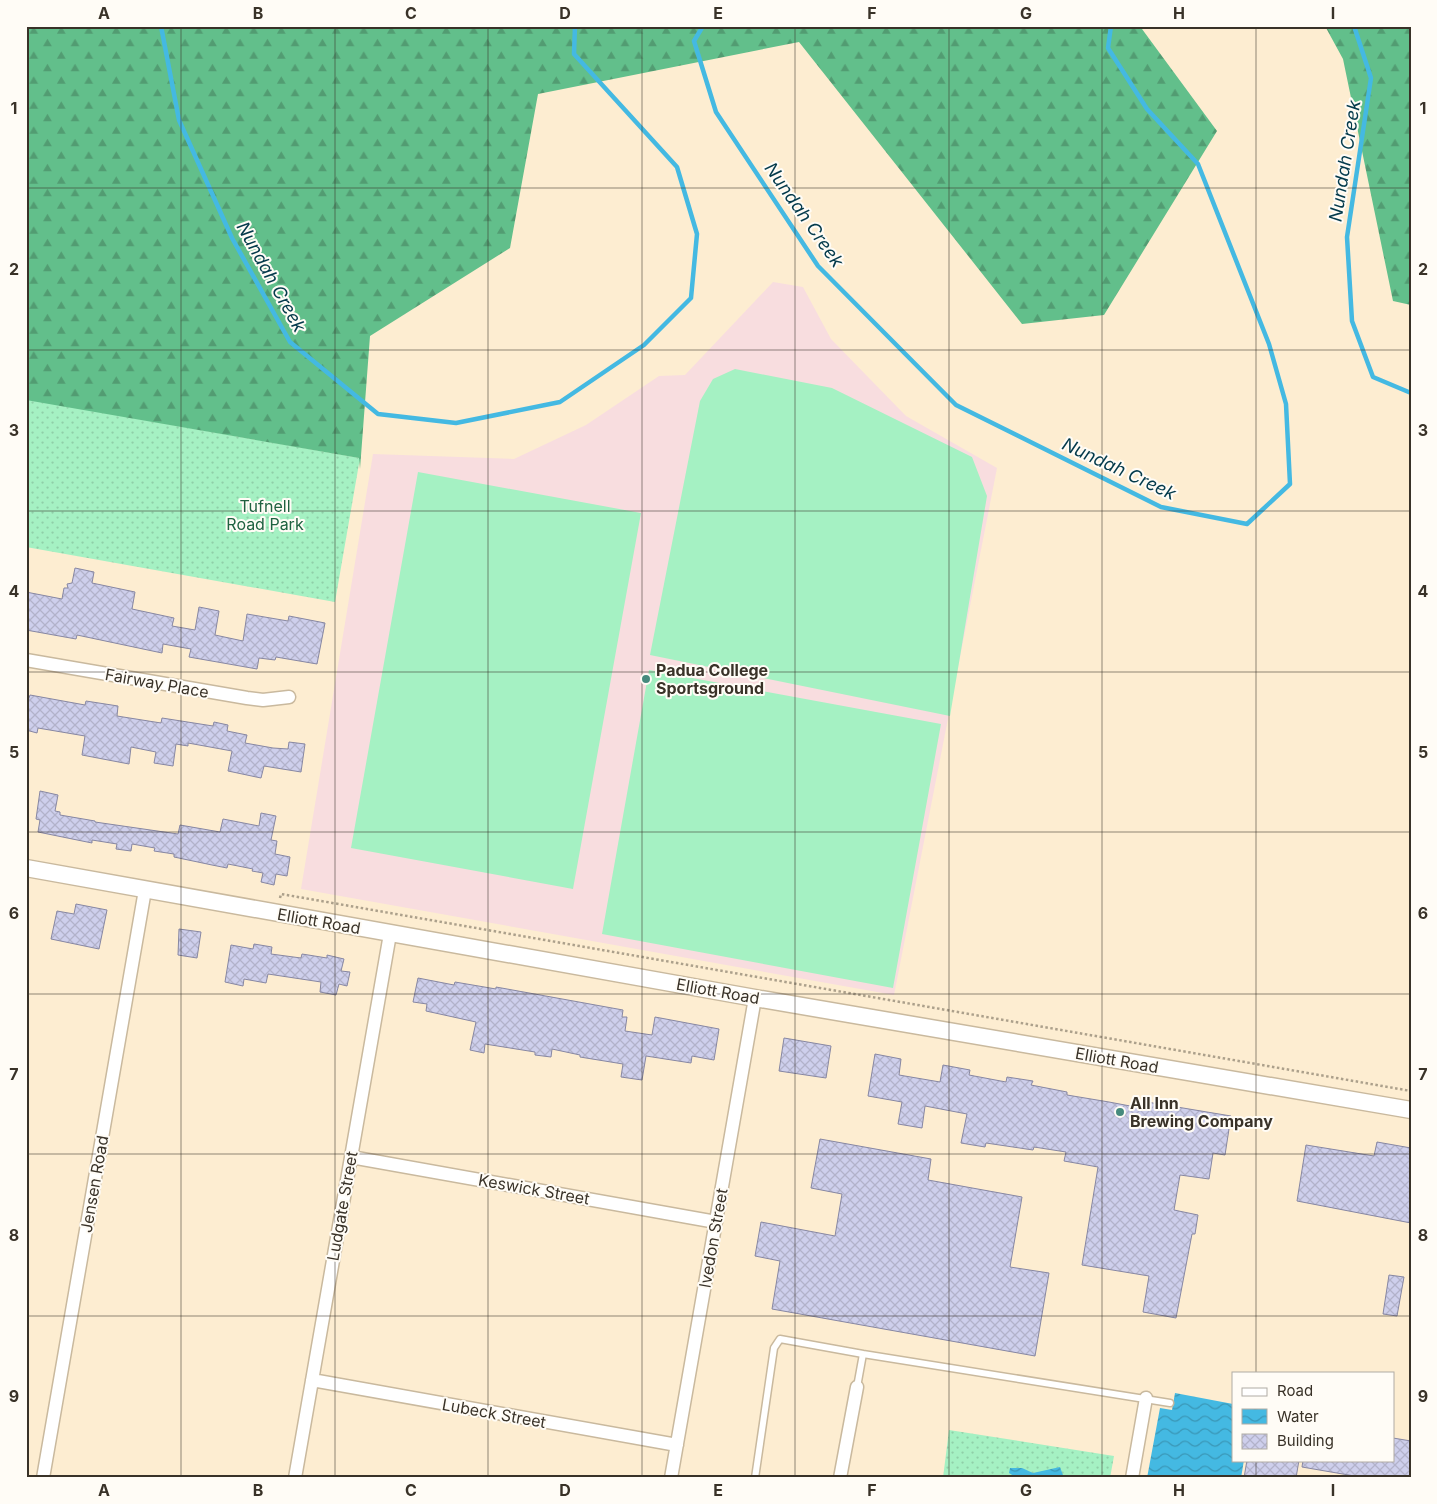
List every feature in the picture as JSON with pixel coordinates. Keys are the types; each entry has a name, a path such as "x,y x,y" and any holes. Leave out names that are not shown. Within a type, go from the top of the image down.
{"street":[{"name":"Fairway Place","path":"26,660 247,698 263,700 289,697"},
{"name":"Elliott Road","path":"26,868 755,998 1411,1110"},
{"name":"Jensen Road","path":"43,1478 145,890"},
{"name":"Ludgate Street","path":"295,1478 390,934"},
{"name":"Ivedon Street","path":"672,1478 755,998"},
{"name":"Keswick Street","path":"351,1156 716,1222"},
{"name":"Lubeck Street","path":"312,1380 677,1445"},
{"path":"840,1478 857,1387"},
{"path":"1132,1478 1146,1398"}],"lane":[{"path":"755,1478 774,1348 780,1339 863,1354 1120,1393 1170,1403"},
{"path":"857,1387 863,1354"}],"path":[{"path":"278,913 281,894 1411,1091"}],"shaded area":[{"name":"Padua College Sportsground","path":"773,282 803,287 831,339 906,416 997,468 894,995 301,889 373,454 514,459 586,425 659,376 685,375"}],"green space":[{"path":"26,26 1145,26 1142,29 1217,131 1104,315 1022,324 799,42 538,94 510,248 370,336 360,469 359,458 26,400"},
{"path":"1325,26 1411,26 1411,305 1393,301 1343,59"},
{"path":"735,369 832,388 972,457 987,496 950,716 650,655 700,401 713,379"},
{"name":"Tufnell Road Park","path":"26,399 360,458 335,602 26,547"},
{"path":"418,472 641,513 573,889 351,848"},
{"path":"649,670 941,724 893,988 602,934"},
{"path":"949,1430 1114,1456 1110,1478 943,1478"}],"water":[{"path":"1175,1393 1232,1404 1232,1462 1244,1462 1241,1478 1147,1478 1160,1408 1172,1410"},
{"path":"1060,1467 1064,1478 1017,1478 1009,1473 1010,1468 1022,1468 1033,1473"}],"building":[{"path":"75,568 94,572 92,583 135,592 132,609 174,618 172,626 195,630 199,607 219,611 215,635 243,641 247,614 288,621 289,616 325,623 317,664 276,657 275,660 259,658 257,669 189,657 191,649 163,644 162,653 77,635 76,639 26,630 26,592 62,599 64,588 68,588 67,584 72,583"},
{"path":"30,695 85,705 86,701 118,706 117,716 161,723 162,718 213,726 214,722 228,725 227,731 247,735 245,743 273,748 288,749 289,742 305,744 301,772 264,766 261,778 228,771 232,751 188,743 188,746 176,744 173,766 154,763 156,752 131,747 129,764 82,755 85,736 38,728 37,733 26,730 26,698 29,698"},
{"path":"40,791 58,795 55,811 60,812 60,815 178,834 180,825 220,832 223,819 259,826 261,813 276,816 271,840 277,841 275,854 290,857 287,876 276,874 274,885 261,882 263,873 252,871 253,869 228,864 227,868 212,865 174,857 174,854 154,851 155,848 132,844 131,851 116,849 117,844 92,840 92,843 38,832 40,820 36,819"},
{"path":"76,904 107,910 99,949 51,939 57,911 74,914"},
{"path":"179,929 201,932 197,958 178,955"},
{"path":"254,944 272,947 271,954 301,958 302,954 327,958 327,955 344,959 341,971 350,972 347,986 339,984 336,995 320,992 321,982 268,974 266,983 244,979 243,986 225,982 231,945 253,949"},
{"path":"418,978 454,985 455,982 496,989 496,987 623,1010 622,1017 627,1017 625,1031 652,1035 655,1017 719,1029 714,1060 692,1056 691,1063 646,1056 642,1080 621,1077 623,1064 580,1057 580,1055 552,1049 551,1057 535,1055 535,1052 485,1044 484,1053 470,1050 476,1022 426,1011 427,1004 413,1002"},
{"path":"784,1038 831,1046 826,1078 779,1071"},
{"path":"875,1054 901,1059 899,1075 940,1082 943,1065 970,1070 969,1075 1006,1082 1007,1077 1033,1081 1031,1085 1067,1092 1067,1095 1146,1109 1147,1102 1231,1116 1225,1155 1213,1153 1209,1179 1180,1175 1174,1210 1198,1215 1195,1234 1192,1234 1176,1318 1143,1312 1149,1276 1082,1265 1098,1167 1064,1161 1066,1152 1034,1147 1033,1150 986,1143 985,1147 961,1143 967,1114 925,1106 922,1128 898,1124 902,1102 868,1096"},
{"path":"820,1139 931,1159 928,1180 1022,1197 1010,1267 1049,1273 1035,1356 772,1309 780,1261 755,1256 761,1222 835,1236 842,1194 811,1188"},
{"path":"1377,1142 1411,1148 1411,1223 1297,1201 1306,1145 1374,1156"},
{"path":"1389,1275 1404,1277 1397,1316 1383,1314"},
{"path":"1394,1438 1411,1441 1411,1478 1366,1478 1302,1467 1303,1462 1394,1462"},
{"path":"1247,1462 1299,1462 1296,1478 1244,1478"}],"waterway":[{"name":"Nundah Creek","path":"161,26 179,120 232,238 290,342 378,414 456,423 560,402 644,345 691,298 697,234 677,167 574,54 575,26"},
{"name":"Nundah Creek","path":"703,26 694,41 716,112 818,266 956,405 1161,507 1247,524 1290,484 1286,404 1269,344 1198,164 1147,109 1108,48 1111,26"},
{"name":"Nundah Creek","path":"1354,26 1371,78 1347,237 1352,321 1373,377 1411,393"}],"place":[{"name":"Padua College Sportsground","path":"646,679"},
{"name":"All Inn Brewing Company","path":"1120,1112"}]}
